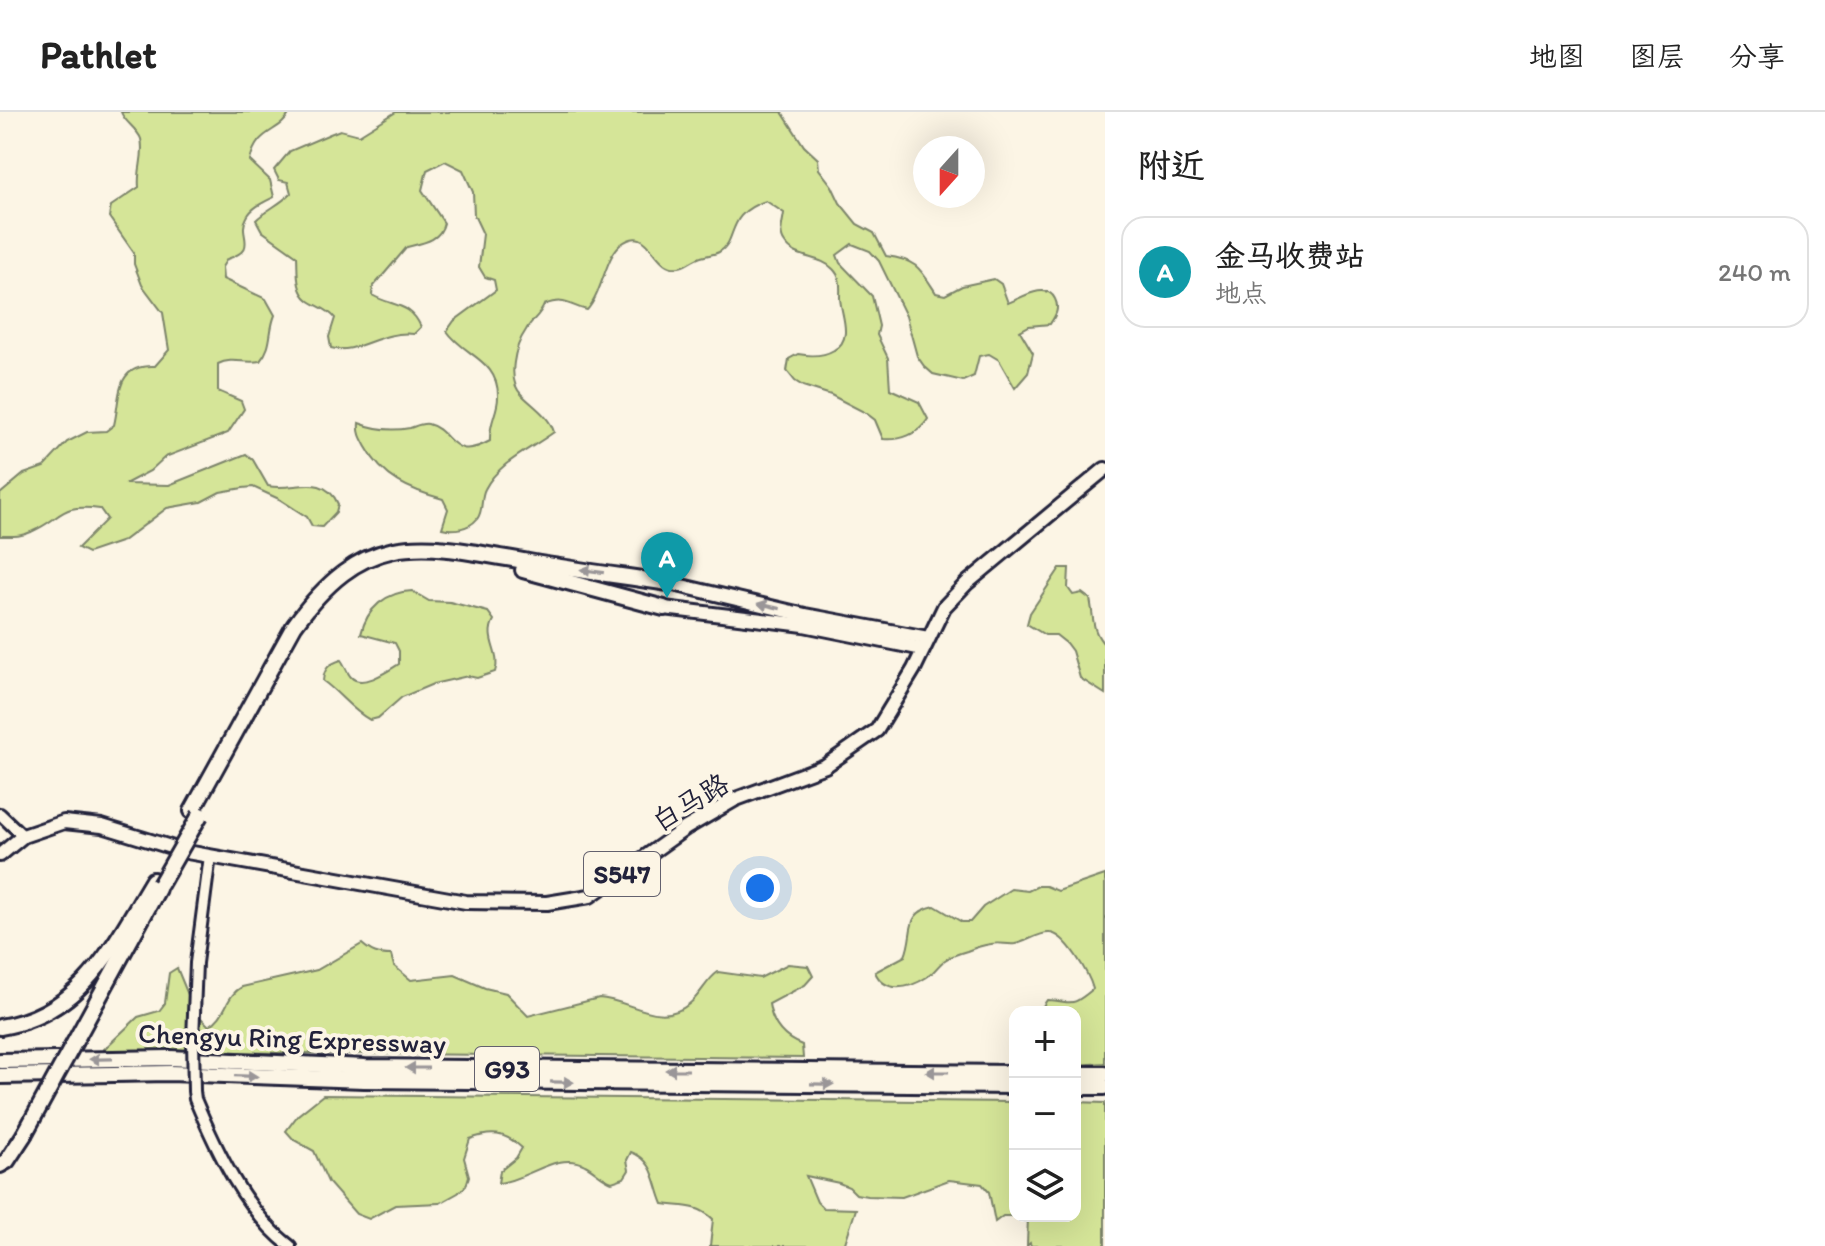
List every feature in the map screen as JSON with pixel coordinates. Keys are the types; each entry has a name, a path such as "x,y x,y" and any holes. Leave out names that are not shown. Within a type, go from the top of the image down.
{"highway":[{"path":"196,813 294,626 314,598 339,575 366,559 395,549 438,546 669,583"},
{"path":"0,1165 7,1161 24,1135 157,882 302,631 321,604 349,580 369,567 399,557 437,556 539,573 664,608"},
{"path":"0,1027 54,1007 85,985 157,882"},
{"name":"Chengyu Ring Expressway","path":"0,1061 170,1058 365,1067 1009,1073"},
{"name":"Chengyu Ring Expressway","path":"0,1076 170,1073 364,1080 1009,1086"},
{"path":"1081,1074 1105,1074"},
{"path":"1081,1087 1105,1087"}],"main road":[{"name":"白马路","path":"0,855 23,836 64,822 102,826 187,852 466,902 547,903 590,896 686,828 736,799 825,766 877,730 914,669 944,607 967,583 1105,469"},
{"path":"669,583 926,643"},
{"path":"664,608 926,643"}],"street":[{"path":"0,814 23,836"},
{"path":"210,856 196,963 193,1039 195,1099 225,1166 260,1215 290,1246"}],"green space":[{"path":"121,112 290,112 281,124 258,142 250,161 270,180 274,197 249,213 244,224 246,241 243,250 227,259 222,267 223,279 266,299 275,315 267,350 260,361 218,364 218,391 241,401 244,409 228,433 165,457 150,471 125,484 169,485 246,454 268,486 316,485 332,494 338,504 336,512 322,527 312,526 307,517 253,487 220,492 201,502 167,508 123,541 88,553 78,548 107,519 100,509 68,510 27,534 0,536 0,494 24,474 44,467 67,442 87,432 106,431 114,425 119,394 126,376 132,370 155,366 169,350 163,313 142,285 134,264 134,253 109,217 111,206 139,187 141,139"},
{"path":"396,112 782,112 804,146 818,159 819,169 857,224 874,233 886,256 905,260 917,267 936,293 945,295 962,286 994,279 1001,284 1008,303 1033,292 1046,291 1055,299 1056,312 1050,324 1029,326 1020,331 1033,353 1028,373 1015,388 999,360 989,354 979,356 974,376 963,381 933,374 917,356 906,316 879,261 870,251 852,244 837,255 840,263 872,296 879,326 877,335 888,358 890,389 919,402 928,419 920,429 908,435 883,439 875,420 866,413 831,395 803,386 787,371 789,359 798,354 816,355 834,350 844,340 845,326 838,276 822,261 795,252 785,243 781,232 784,213 766,201 753,206 738,220 725,247 679,267 663,262 645,242 630,239 615,251 587,310 562,302 544,305 518,345 513,372 517,389 545,416 554,432 498,471 485,489 480,512 474,522 461,528 442,528 448,509 443,499 419,492 389,475 366,447 359,423 390,429 428,424 443,432 459,447 477,447 490,441 498,402 497,385 487,366 447,331 454,321 496,290 494,280 485,277 479,267 483,234 474,215 473,192 463,170 445,161 427,170 422,190 444,223 442,229 430,240 407,247 373,287 372,295 412,313 421,327 414,334 390,335 351,348 331,348 329,337 335,318 304,296 298,280 297,256 262,231 256,220 291,193 288,182 279,180 274,170 290,151 340,130 359,135"},
{"path":"1060,568 1069,568 1068,588 1073,595 1082,593 1090,599 1095,629 1105,645 1105,694 1080,678 1072,651 1066,643 1056,635 1045,635 1027,624 1030,613"},
{"path":"412,591 429,601 450,602 488,612 494,620 490,634 497,665 495,672 477,678 468,676 433,684 402,697 378,718 370,720 323,681 325,673 330,665 341,660 351,677 362,681 375,678 399,664 399,651 395,643 361,634 368,616 379,603 394,594"},
{"path":"1105,875 1105,1063 1081,1065 1081,1006 1043,1006 1047,1000 1075,1002 1093,989 1076,956 1056,935 1046,933 1015,944 994,943 976,948 947,959 927,977 905,986 885,984 875,972 905,956 914,919 925,909 935,906 962,922 970,922 983,907 1011,889 1028,891 1046,886 1058,891"},
{"path":"362,944 375,952 391,955 394,966 411,980 455,975 506,993 528,1016 599,998 645,1011 667,1013 689,1004 718,972 760,978 788,964 808,966 813,976 805,985 769,1004 780,1029 802,1045 803,1058 102,1051 138,1017 159,1011 165,1003 169,973 177,968 195,1012 209,1026 219,1017 232,995 242,987 317,970"},
{"path":"323,1095 1009,1102 1009,1216 995,1222 989,1192 982,1184 949,1180 902,1197 867,1196 856,1194 839,1183 806,1176 817,1202 823,1208 856,1209 844,1246 710,1246 713,1219 696,1208 663,1204 650,1167 639,1156 631,1152 627,1160 629,1170 624,1178 612,1182 585,1165 564,1161 498,1183 500,1171 516,1158 522,1148 504,1136 491,1134 470,1139 464,1158 469,1176 466,1186 458,1193 440,1203 395,1205 369,1219 356,1214 328,1182 314,1151 294,1140 286,1131 298,1115"},
{"path":"1081,1102 1105,1103 1105,1246 1031,1246 1030,1243 1027,1246 1028,1222 1081,1222"}],"place":[{"name":"金马收费站","path":"667,598"}]}
